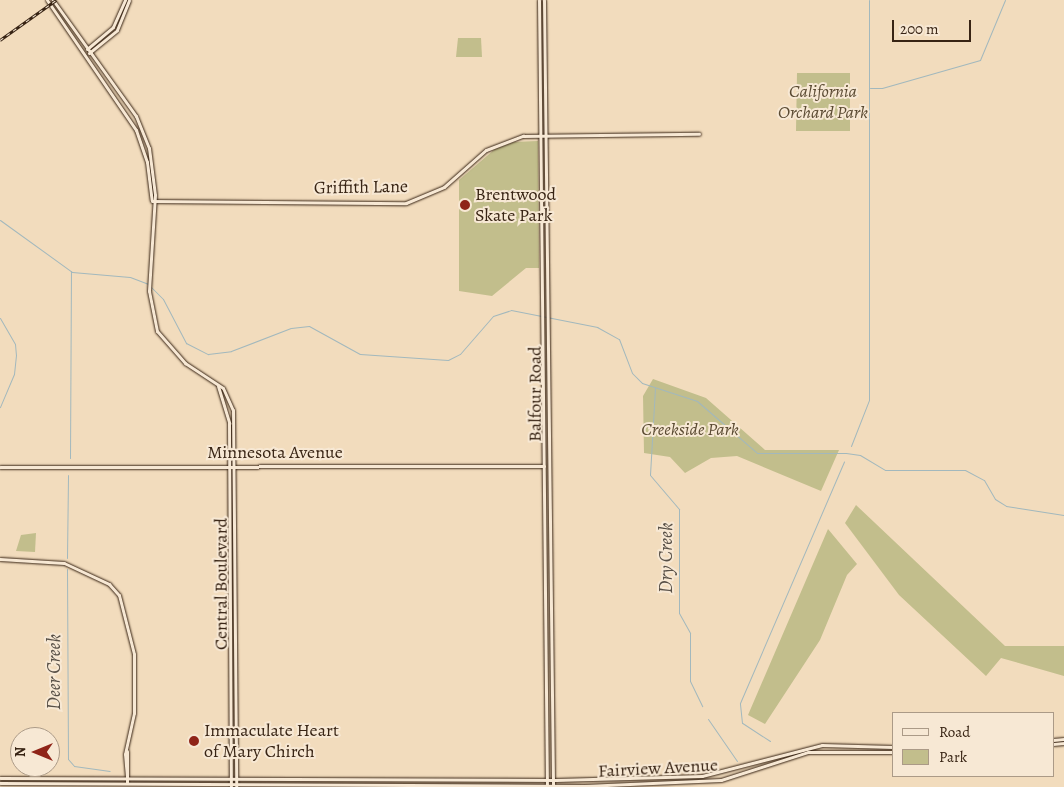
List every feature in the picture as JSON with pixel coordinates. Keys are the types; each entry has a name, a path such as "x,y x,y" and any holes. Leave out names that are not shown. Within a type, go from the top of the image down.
{"street":[{"name":"Central Boulevard","path":"47,0 136,130 147,162 152,201"},
{"name":"Central Boulevard","path":"53,0 143,131 153,167 148,291 162,339 185,363 218,385 233,410 231,466 231,785"},
{"path":"84,54 87,48 114,27 125,0"},
{"path":"84,54 90,52 118,30 129,0"},
{"name":"Balfour Road","path":"539,0 544,312 547,787"},
{"name":"Balfour Road","path":"544,0 553,787"},
{"name":"Griffith Lane","path":"152,201 406,203 444,187 477,156 503,140 542,134 700,134"},
{"name":"Central Boulevard","path":"218,385 229,423 231,466 236,785"},
{"name":"Minnesota Avenue","path":"0,468 549,466"},
{"path":"0,559 50,559 88,574 117,591 128,626 134,654 134,713 127,751 127,782"},
{"name":"Fairview Avenue","path":"0,778 553,780 712,776 779,754 822,746 892,747"},
{"name":"Fairview Avenue","path":"0,783 127,782 231,785 553,787 708,781 808,752 892,752"},
{"path":"423,786 439,779"},
{"path":"470,786 492,784 496,780"}],"green space":[{"path":"458,38 481,38 482,57 456,57"},
{"name":"California Orchard Park","path":"797,73 850,73 850,131 796,131"},
{"path":"538,141 539,268 526,268 492,296 459,291 459,180 495,149 514,142"},
{"name":"Creekside Park","path":"653,379 706,398 765,450 839,450 821,491 737,456 711,458 685,473 670,457 644,453 643,396"},
{"path":"856,505 1005,646 1064,646 1064,676 1001,658 986,676 899,595 845,523"},
{"path":"828,529 857,564 847,575 820,640 765,724 748,715"},
{"path":"36,533 35,552 16,551 21,535"}],"waterway":[{"path":"851,446 869,400 869,0"},
{"path":"870,88 882,88 980,60 1005,0"},
{"path":"0,220 72,272 130,277 148,284"},
{"name":"Deer Creek","path":"70,458 71,271"},
{"path":"151,287 163,299 186,343 208,354 231,351 291,328 309,326 360,354 448,360 460,354 493,316 511,310 597,327 619,339 632,373 642,383 697,401 757,453 846,453 860,455 885,470 965,470 984,480 995,499 1006,506 1064,515"},
{"path":"0,318 15,344 16,355 14,374 0,407"},
{"name":"Dry Creek","path":"655,388 650,475 679,509 679,613 690,633 690,681 702,706"},
{"path":"770,741 742,723 740,703 844,461"},
{"name":"Deer Creek","path":"67,558 68,475"},
{"name":"Deer Creek","path":"67,569 68,759 74,766 110,771"},
{"name":"Dry Creek","path":"708,719 737,761"}],"railway":[{"path":"0,40 56,0"}],"place":[{"name":"Brentwood Skate Park","path":"465,205"},
{"name":"Immaculate Heart of Mary Chirch","path":"194,741"}]}
